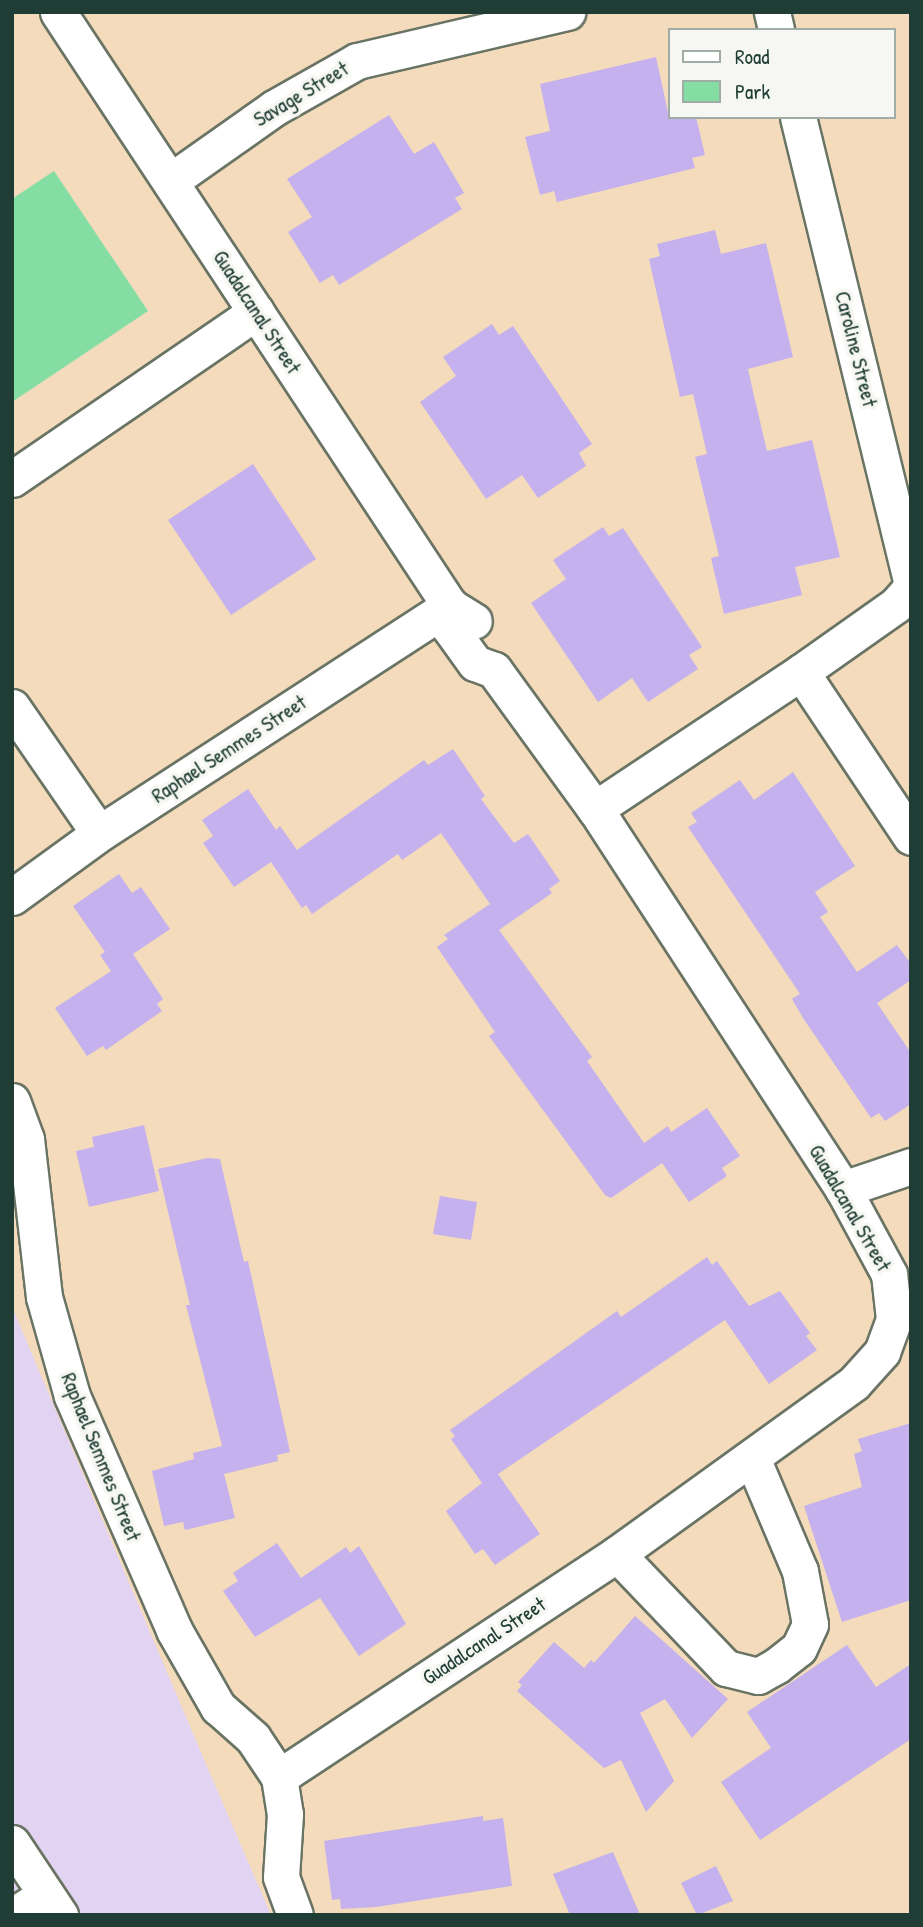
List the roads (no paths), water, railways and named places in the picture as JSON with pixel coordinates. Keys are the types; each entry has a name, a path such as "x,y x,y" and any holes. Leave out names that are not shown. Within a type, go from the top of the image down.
{"street":[{"name":"Guadalcanal Street","path":"58,12 172,180 453,609 470,615 493,648 494,670 594,809 843,1189 889,1274 895,1299 888,1340 854,1383 617,1554 279,1777"},
{"name":"Savage Street","path":"172,180 274,108 357,61 568,12"},
{"name":"Caroline Street","path":"798,119 911,582"},
{"path":"12,479 256,312"},
{"path":"594,809 801,672 896,605 911,588"},
{"name":"Raphael Semmes Street","path":"12,897 99,834 453,609"},
{"path":"801,672 911,837"},
{"path":"12,707 99,834"},
{"name":"Raphael Semmes Street","path":"12,1101 26,1139 21,1195 44,1297 72,1396 174,1630 218,1707 253,1738 279,1777"},
{"path":"843,1189 911,1166"},
{"path":"617,1554 726,1668 758,1676 776,1666 799,1648 810,1624 800,1571 752,1458"},
{"path":"279,1777 285,1814 281,1877 295,1915"},
{"path":"12,1843 53,1904 13,1915"}]}
